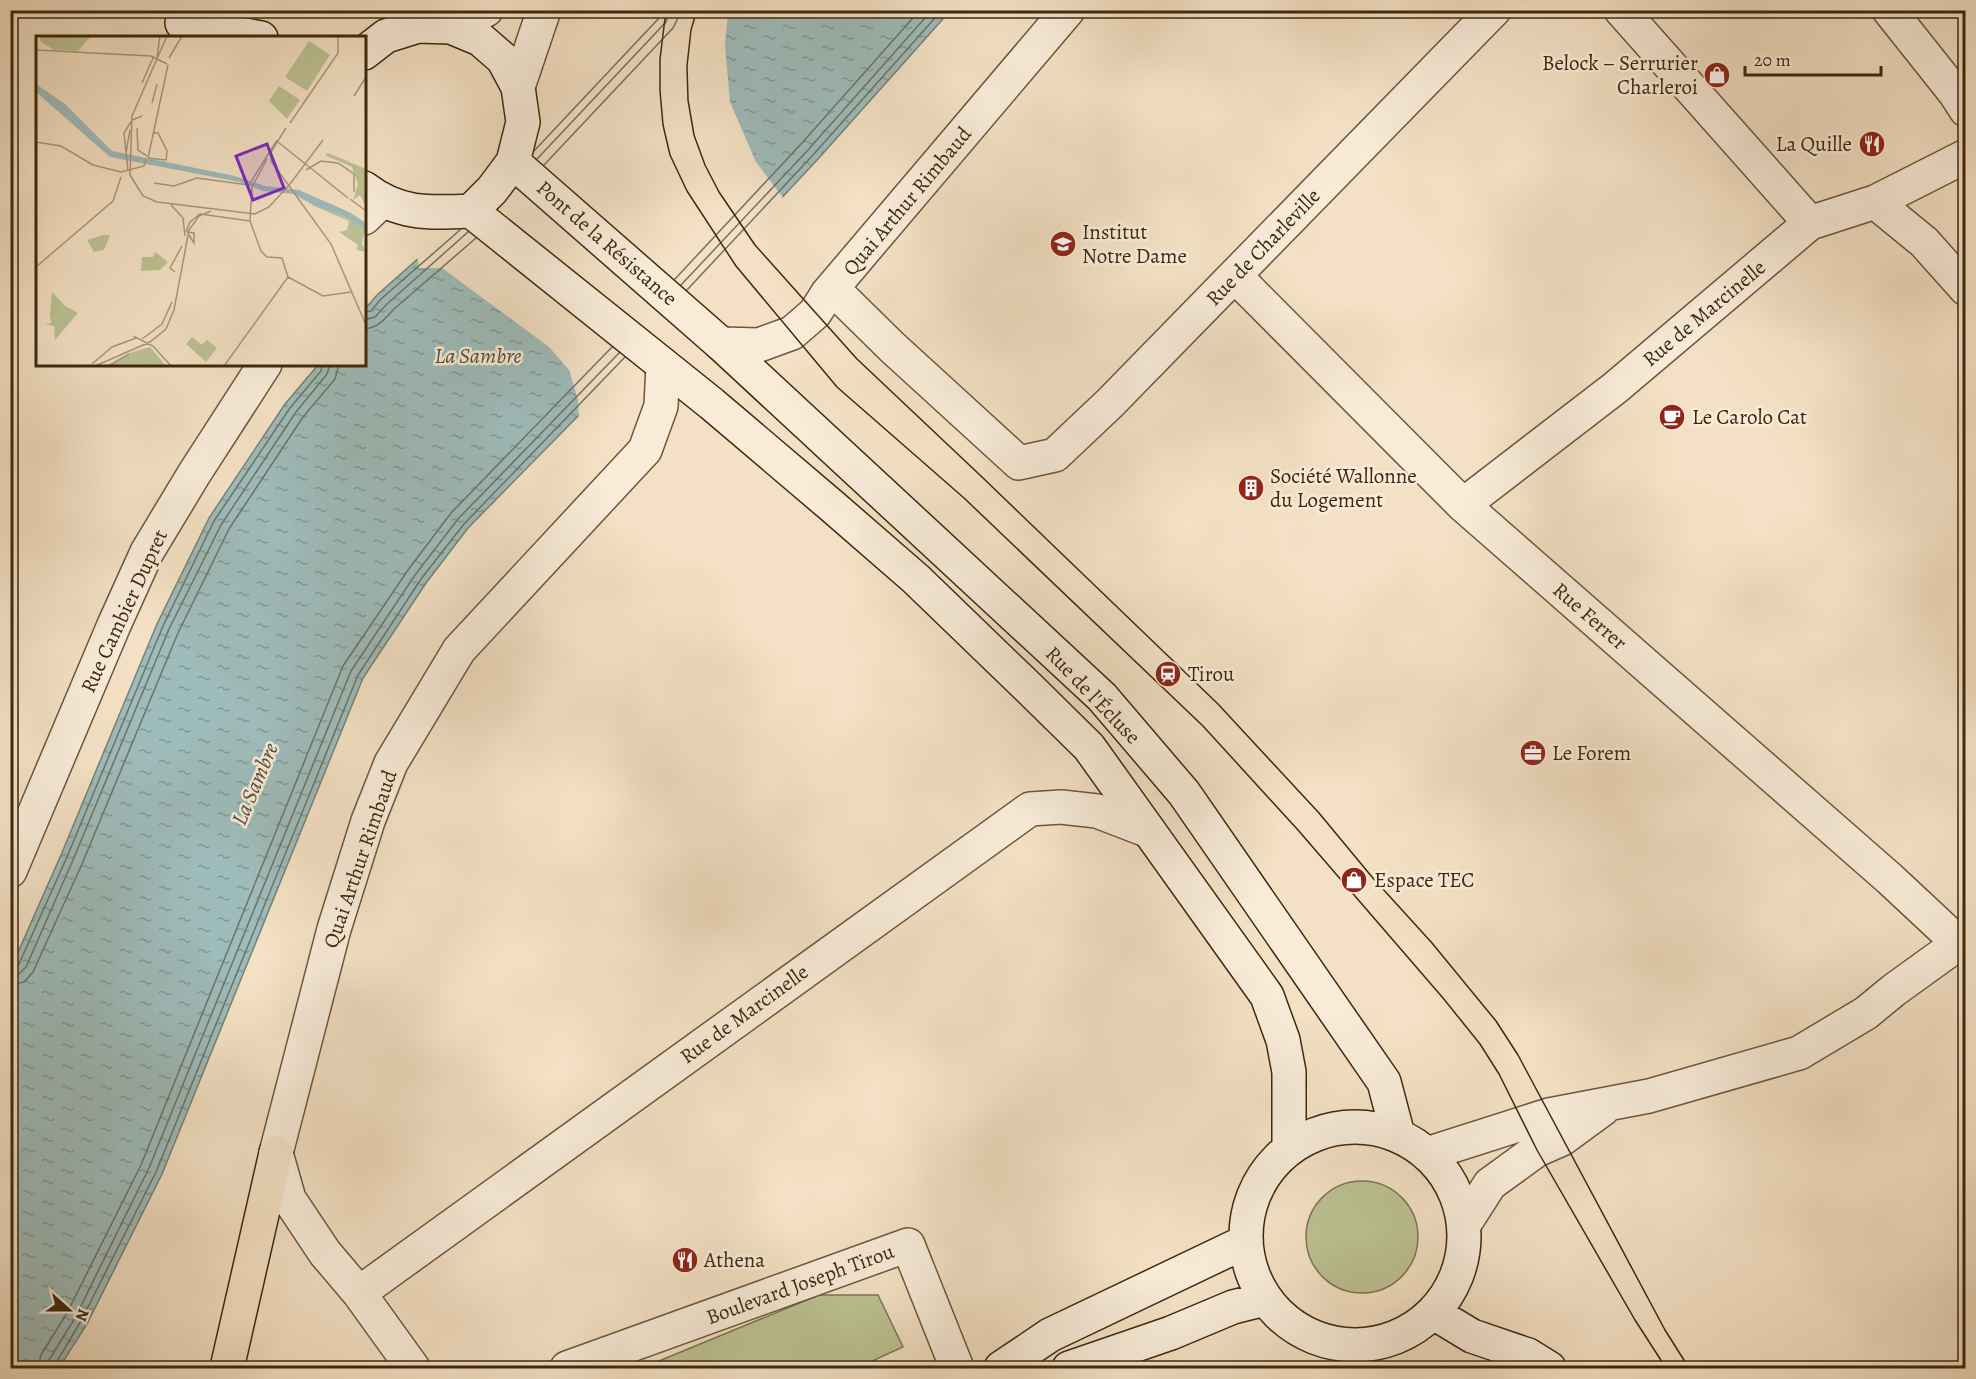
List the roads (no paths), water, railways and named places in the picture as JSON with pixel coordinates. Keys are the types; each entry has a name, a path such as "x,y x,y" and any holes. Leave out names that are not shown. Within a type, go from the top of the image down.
{"highway":[{"path":"227,1368 276,1153"}],"street":[{"path":"451,27 486,10"},
{"path":"518,87 544,10"},
{"name":"Quai Arthur Rimbaud","path":"704,329 759,345 792,333 815,313 832,288 1068,10"},
{"name":"Rue de Charleville","path":"832,288 892,347 1019,463 1055,455 1110,403 1494,10"},
{"path":"1621,10 1810,223"},
{"path":"1889,10 1955,93 1965,110"},
{"path":"181,24 250,36"},
{"path":"366,51 386,36 418,26 451,27 480,39 503,60 518,87 523,122 513,162 492,190 471,211"},
{"name":"Rue de Marcinelle","path":"1462,505 1615,388 1810,223 1875,202 1965,156"},
{"name":"Pont de la Résistance","path":"513,162 704,329"},
{"path":"370,202 408,211 434,213 471,211 660,362"},
{"path":"1875,202 1924,242 1965,289"},
{"name":"Rue Ferrer","path":"1235,276 1462,505 1963,944"},
{"name":"Rue de l'Écluse","path":"704,329 1102,697 1184,793 1384,1082 1398,1135"},
{"name":"Quai Arthur Rimbaud","path":"276,1153 334,929 368,821 391,763 459,650 645,450 661,406 660,362"},
{"name":"Rue de l'Écluse","path":"660,362 916,579 1089,747 1268,996 1283,1040 1289,1072 1289,1147"},
{"name":"Rue Cambier Dupret","path":"10,872 147,552 264,366"},
{"name":"Rue de Marcinelle","path":"359,1293 1030,809 1061,807 1096,811 1149,831"},
{"path":"1427,1154 1549,1115 1649,1096 1798,1053 1866,1013 1894,990 1963,944"},
{"path":"1465,1223 1490,1184 1537,1150 1562,1139 1612,1102"},
{"path":"1363,1127 1398,1135 1427,1154 1440,1166 1454,1190 1465,1223 1464,1245 1456,1280 1434,1313 1372,1345 1346,1346 1320,1341 1295,1329 1265,1299 1251,1272 1245,1242 1252,1197 1262,1179 1289,1147 1329,1130 1363,1127"},
{"path":"276,1153 289,1199 325,1253 359,1293 413,1368"},
{"path":"1001,1368 1050,1335 1245,1242"},
{"name":"Boulevard Joseph Tirou","path":"567,1368 908,1245 957,1368"},
{"path":"1069,1368 1172,1333 1233,1307 1265,1299"},
{"path":"1434,1313 1472,1336 1528,1355 1549,1368"}],"water":[{"name":"La Sambre","path":"659,11 950,11 818,159 580,414 468,528 426,583 363,678 162,1174 87,1324 59,1368 11,1368 11,968 61,855 157,624 209,518 285,404 317,366 366,366 366,308 377,295 472,211"}],"tram line":[{"path":"666,10 660,59 660,91 663,125 670,155 687,191 736,266 837,387 964,498 1203,726 1298,830 1443,998 1480,1044 1499,1074 1537,1150 1635,1320 1666,1368"},
{"path":"697,10 691,30 687,66 688,100 694,135 705,165 719,192 755,245 857,359 1218,704 1319,813 1372,877 1432,943 1496,1021 1518,1055 1665,1330 1689,1368"}],"place":[{"name":"Belock – Serrurier Charleroi","path":"1717,75"},
{"name":"La Quille","path":"1872,144"},
{"name":"Institut Notre Dame","path":"1063,244"},
{"name":"Le Carolo Cat","path":"1672,417"},
{"name":"Société Wallonne du Logement","path":"1251,488"},
{"name":"Tirou","path":"1168,674"},
{"name":"Le Forem","path":"1533,753"},
{"name":"Espace TEC","path":"1354,880"},
{"name":"Athena","path":"685,1260"}]}
